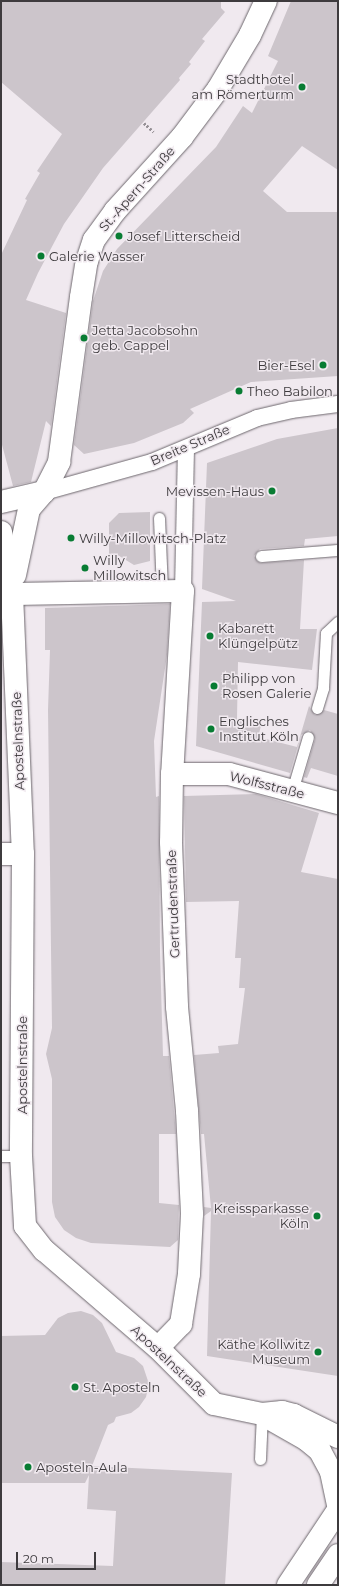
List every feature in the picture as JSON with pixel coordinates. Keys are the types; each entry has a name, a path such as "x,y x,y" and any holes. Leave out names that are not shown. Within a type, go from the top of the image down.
{"street":[{"name":"St.-Apern-Straße","path":"44,492 59,462 81,297 87,261 94,240 115,211 182,137 218,89 250,35 266,1"},
{"name":"Breite Straße","path":"44,492 152,462 257,418 291,410 338,404"},
{"name":"Gertrudenstraße","path":"158,1348 181,1324 189,1274 192,1214 188,1111 175,967 172,774 173,591 186,448"},
{"path":"1,502 44,492"},
{"name":"Apostelnstraße","path":"12,594 17,558 29,509 44,492"},
{"name":"Apostelnstraße","path":"1,532 12,594 23,854 11,1156 25,1226 33,1238 158,1348 214,1404 262,1414 282,1412 294,1415 338,1437"},
{"path":"12,594 173,591"},
{"name":"Wolfsstraße","path":"172,774 229,774 338,803"},
{"path":"1,854 23,854"},
{"name":"Apostelnstraße","path":"262,1414 307,1440 320,1451 331,1472 338,1505"},
{"path":"288,1585 338,1510"},
{"path":"318,1585 338,1555"}],"lane":[{"path":"159,518 173,591"},
{"path":"261,556 338,550"},
{"path":"317,708 323,688 326,633 338,622"},
{"path":"292,791 308,738"},
{"path":"260,1459 262,1414"}],"building":[{"path":"1,1 221,1 221,8 225,12 202,39 205,41 189,62 191,64 179,78 180,80 103,168 64,224 38,273 26,300 66,313 51,426 46,421 31,482 13,486 1,441 1,255 27,200 25,199 40,173 37,171 62,134 1,82"},
{"path":"291,1 338,1 338,170 302,146 263,191 287,212 338,212 338,376 251,382 190,409 194,413 183,423 134,443 84,454 74,445 93,301 103,271 117,249 216,147 243,106 252,113 278,61 268,56"},
{"path":"338,428 338,536 305,539 304,546 260,549 254,556 261,563 304,560 300,629 317,629 312,670 238,662 237,719 261,726 258,737 297,747 309,706 315,715 324,710 338,714 338,776 311,768 307,778 304,777 315,739 310,730 301,735 290,773 196,746 202,602 236,601 202,589 207,463 277,439"},
{"path":"150,512 150,561 134,565 116,554 109,554 109,523 119,513"},
{"path":"170,604 167,655 154,741 156,797 159,796 160,952 163,1056 169,1056 176,1134 159,1134 159,1203 179,1205 178,1240 170,1247 91,1243 76,1238 64,1230 55,1217 52,1202 52,1079 46,1054 52,1028 48,710 50,650 45,650 45,608"},
{"path":"256,794 319,813 301,872 338,879 338,1376 207,1356 211,1211 204,1216 204,1207 211,1208 204,1134 201,1134 194,1055 219,1053 218,1046 238,1044 245,988 239,988 241,958 235,958 239,901 186,902 184,796"},
{"path":"81,1311 93,1315 102,1323 116,1352 134,1358 143,1366 149,1384 146,1397 139,1407 131,1413 116,1417 114,1422 108,1425 92,1466 232,1473 225,1585 1,1585 1,1562 113,1566 116,1511 87,1509 89,1475 85,1483 1,1483 1,1336 45,1335 58,1318 68,1313"}],"place":[{"name":"Stadthotel am Römerturm","path":"302,87"},
{"name":"Josef Litterscheid","path":"119,236"},
{"name":"Galerie Wasser","path":"41,256"},
{"name":"Jetta Jacobsohn geb. Cappel","path":"84,338"},
{"name":"Bier-Esel","path":"323,365"},
{"name":"Theo Babilon","path":"239,391"},
{"name":"Mevissen-Haus","path":"272,491"},
{"name":"Willy-Millowitsch-Platz","path":"71,538"},
{"name":"Willy Millowitsch","path":"85,568"},
{"name":"Kabarett Klüngelpütz","path":"210,636"},
{"name":"Philipp von Rosen Galerie","path":"214,686"},
{"name":"Englisches Institut Köln","path":"211,729"},
{"name":"Kreissparkasse Köln","path":"317,1216"},
{"name":"Käthe Kollwitz Museum","path":"318,1352"},
{"name":"St. Aposteln","path":"75,1387"},
{"name":"Aposteln-Aula","path":"28,1467"}]}
